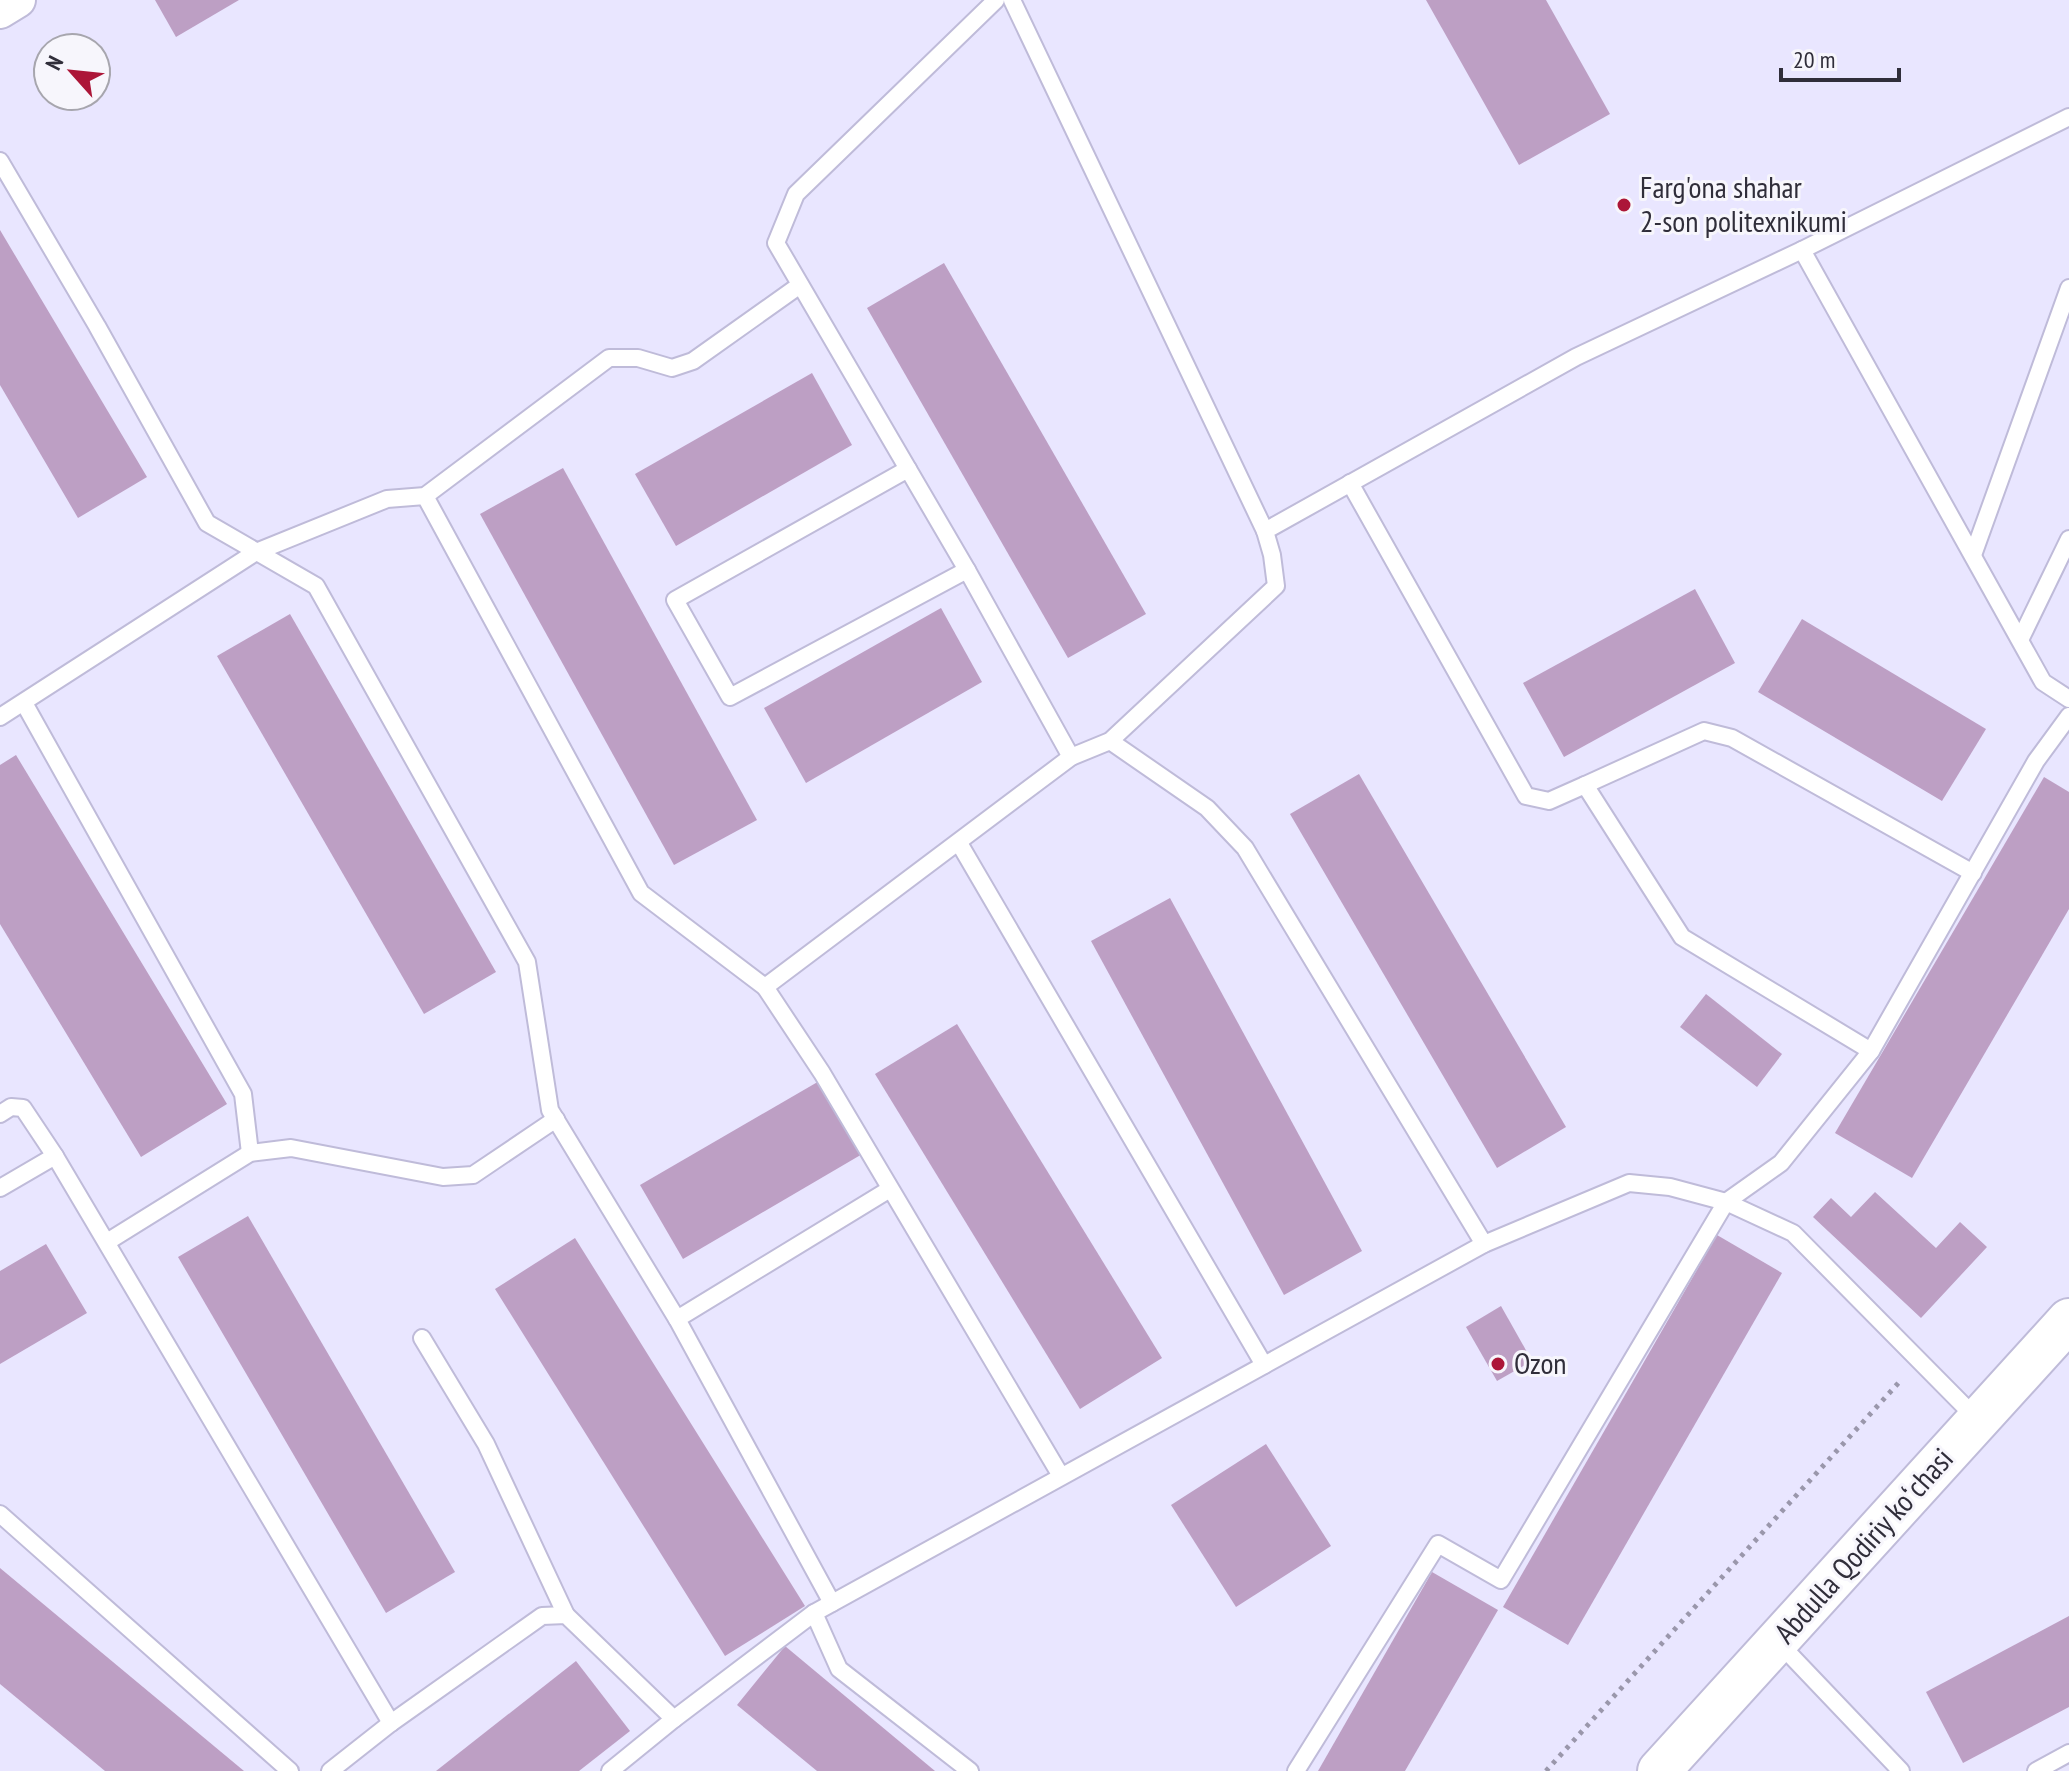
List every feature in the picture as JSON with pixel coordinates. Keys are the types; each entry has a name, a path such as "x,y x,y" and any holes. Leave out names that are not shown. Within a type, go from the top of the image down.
{"street":[{"path":"0,11 18,0"},
{"name":"Abdulla Qodiriy koʻchasi","path":"1659,1771 2069,1320"}],"lane":[{"path":"996,0 796,194 776,243 967,570 1071,757"},
{"path":"765,987 1071,757 1110,741 1276,586 1265,531 1012,0"},
{"path":"1265,531 1576,357 1802,250 2069,117"},
{"path":"0,161 207,523 316,586 527,962 550,1110 677,1319 832,1603"},
{"path":"1802,250 2043,682 2069,699"},
{"path":"0,717 256,552 387,499 425,496 609,358 638,358 672,368 693,361 800,285"},
{"path":"1973,555 2069,288"},
{"path":"908,469 675,600 730,697 967,570"},
{"path":"1350,483 1526,796 1549,801 1704,731 1732,738 1973,873"},
{"path":"425,496 641,893 765,987 822,1073 1061,1476"},
{"path":"2020,640 2069,539"},
{"path":"24,703 243,1094 250,1153"},
{"path":"1296,1771 1438,1544 1501,1580 1726,1202 1781,1163 1871,1051 2036,761 2069,716"},
{"path":"1110,741 1207,808 1245,848 1484,1244"},
{"path":"1585,785 1682,937 1871,1051"},
{"path":"959,843 1264,1365"},
{"path":"0,1114 11,1107 23,1108 55,1156 391,1723"},
{"path":"107,1242 250,1153 291,1148 443,1177 473,1175 556,1119"},
{"path":"0,1188 55,1156"},
{"path":"610,1771 814,1613 1484,1244 1629,1183 1670,1187 1726,1202 1793,1233 1978,1420"},
{"path":"677,1319 890,1189"},
{"path":"422,1338 486,1444 566,1615 674,1719"},
{"path":"0,1514 290,1771"},
{"path":"814,1613 839,1669 970,1771"},
{"path":"330,1771 391,1723 542,1616 566,1615"},
{"path":"1777,1641 1901,1771"},
{"path":"2036,1771 2069,1753"}],"path":[{"path":"1546,1771 1919,1361"}],"building":[{"path":"155,0 239,0 176,37"},
{"path":"1426,0 1546,0 1610,114 1519,165"},
{"path":"0,230 147,477 78,518 0,385"},
{"path":"944,263 1146,614 1068,658 867,308"},
{"path":"812,373 852,445 676,546 635,474"},
{"path":"563,468 757,820 674,865 480,514"},
{"path":"1695,589 1735,663 1564,757 1523,683"},
{"path":"941,608 982,682 806,783 764,708"},
{"path":"290,614 496,972 424,1014 217,656"},
{"path":"1802,619 1986,729 1942,801 1758,692"},
{"path":"16,755 227,1104 141,1157 0,924 0,765"},
{"path":"1359,774 1566,1127 1497,1168 1290,814"},
{"path":"2044,777 2069,792 2069,909 1912,1178 1835,1133"},
{"path":"1170,898 1362,1251 1284,1295 1091,941"},
{"path":"1706,994 1782,1054 1757,1087 1680,1027"},
{"path":"957,1024 1162,1358 1080,1409 875,1074"},
{"path":"821,1080 864,1153 683,1259 640,1185"},
{"path":"1875,1192 1936,1248 1960,1222 1987,1247 1921,1318 1813,1217 1831,1198 1851,1217"},
{"path":"248,1216 455,1572 386,1613 178,1257"},
{"path":"1717,1235 1782,1273 1568,1645 1503,1607"},
{"path":"575,1238 805,1606 725,1656 495,1289"},
{"path":"46,1244 87,1313 0,1364 0,1271"},
{"path":"1501,1306 1532,1361 1497,1381 1466,1327"},
{"path":"1266,1444 1331,1546 1236,1607 1171,1505"},
{"path":"0,1568 244,1771 105,1771 0,1684"},
{"path":"1432,1572 1498,1610 1405,1771 1318,1771"},
{"path":"2069,1616 2069,1707 1963,1763 1926,1692"},
{"path":"785,1646 935,1771 817,1771 737,1705"},
{"path":"576,1661 630,1731 579,1771 436,1771"}],"place":[{"name":"Farg'ona shahar 2-son politexnikumi","path":"1624,205"},
{"name":"Ozon","path":"1498,1364"}]}
